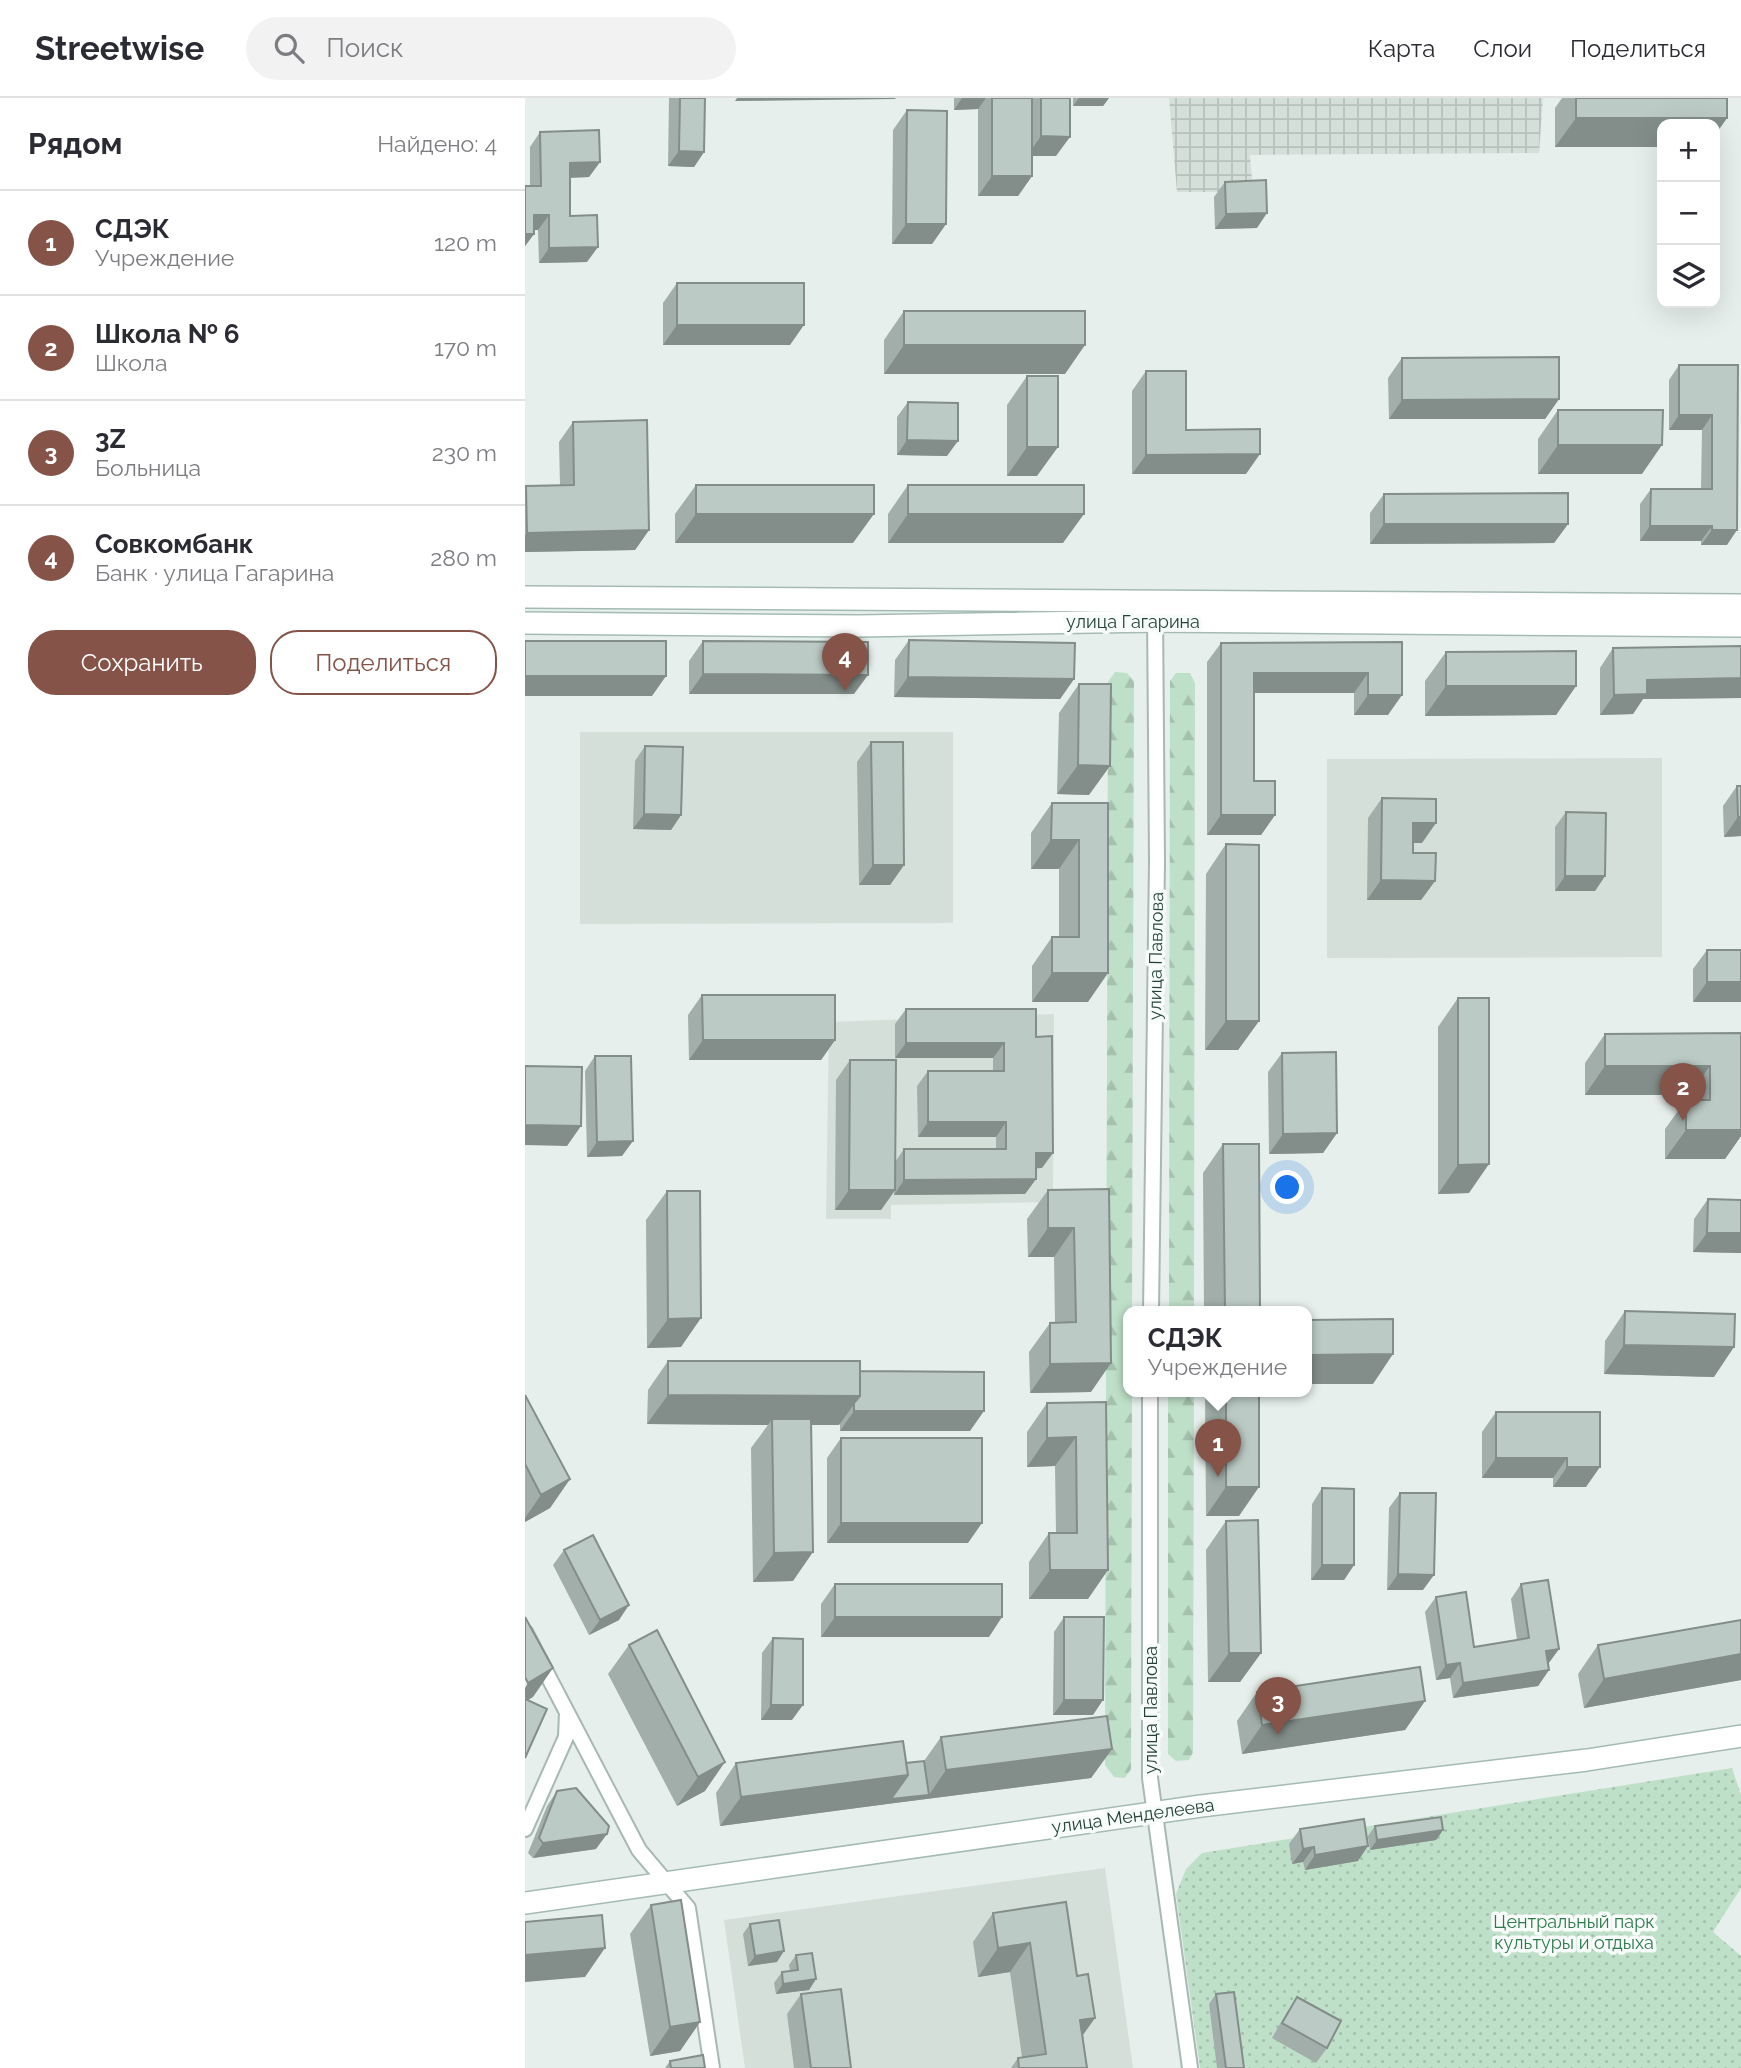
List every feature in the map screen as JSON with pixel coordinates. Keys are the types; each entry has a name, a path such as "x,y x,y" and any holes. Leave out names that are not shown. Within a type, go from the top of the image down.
{"main road":[{"name":"улица Гагарина","path":"525,597 1741,626"},
{"name":"улица Гагарина","path":"525,623 859,625 1155,611 1741,605"},
{"name":"улица Менделеева","path":"525,1903 1156,1812 1587,1760 1741,1736"}],"street":[{"name":"улица Павлова","path":"1151,1306 1157,861 1155,611"},
{"name":"улица Павлова","path":"1150,1397 1150,1777 1190,2068"},
{"path":"525,1632 567,1707 639,1850 688,1908 712,2068"},
{"path":"525,1829 566,1737 567,1707"}],"shaded area":[{"path":"1169,98 1543,98 1539,153 1250,155 1253,192 1177,192"},
{"path":"580,732 953,732 953,923 580,924"},
{"path":"1662,758 1662,957 1327,958 1327,759"},
{"path":"1054,1014 1053,1202 891,1205 891,1219 826,1219 829,1022"},
{"path":"1105,1868 1133,2068 745,2068 724,1920"}],"green space":[{"path":"1115,672 1127,673 1134,681 1132,1306 1123,1306 1123,1397 1132,1397 1131,1769 1125,1778 1114,1777 1105,1765 1108,682"},
{"path":"1176,673 1190,673 1195,683 1194,1306 1169,1306 1170,681"},
{"path":"1168,1397 1194,1397 1193,1752 1189,1760 1176,1761 1168,1754"},
{"name":"Центральный парк культуры и отдыха","path":"1732,1768 1741,1795 1741,1888 1713,1932 1741,1956 1741,2068 1200,2068 1176,1894 1186,1869 1202,1853"}],"building":[{"path":"680,98 705,98 704,152 679,151"},
{"path":"992,98 1032,98 1032,176 992,176"},
{"path":"1041,98 1070,98 1070,137 1041,136"},
{"path":"1576,98 1727,98 1727,118 1576,118"},
{"path":"907,110 947,111 946,224 906,224"},
{"path":"599,130 600,162 570,163 570,216 597,215 598,247 549,248 549,215 534,215 534,234 525,234 525,186 541,186 540,132"},
{"path":"1266,180 1267,213 1226,214 1225,182"},
{"path":"677,283 804,283 804,325 677,325"},
{"path":"904,311 1085,311 1085,345 904,345"},
{"path":"1559,357 1559,399 1402,400 1402,358"},
{"path":"1679,365 1738,365 1737,530 1712,530 1712,526 1650,526 1651,489 1712,489 1712,415 1679,415"},
{"path":"1146,371 1186,371 1186,430 1260,429 1260,454 1146,455"},
{"path":"1027,376 1058,376 1058,447 1027,447"},
{"path":"908,402 958,403 958,441 907,440"},
{"path":"1558,410 1663,410 1662,445 1558,445"},
{"path":"647,420 649,530 527,533 526,486 574,485 573,422"},
{"path":"696,485 874,485 874,514 696,514"},
{"path":"908,485 1084,485 1084,514 908,514"},
{"path":"1568,493 1568,524 1384,524 1384,494"},
{"path":"909,640 1075,643 1074,679 908,677"},
{"path":"525,641 666,641 666,676 525,676"},
{"path":"703,641 868,642 868,675 703,674"},
{"path":"1402,642 1402,695 1368,695 1368,673 1254,673 1254,781 1275,781 1275,815 1221,815 1221,643"},
{"path":"1741,646 1741,678 1647,680 1647,694 1614,695 1613,648"},
{"path":"1576,651 1576,686 1446,686 1446,652"},
{"path":"1079,684 1111,684 1110,766 1078,765"},
{"path":"871,742 903,742 904,865 873,865"},
{"path":"645,746 683,747 681,815 644,814"},
{"path":"1737,786 1741,786 1741,817 1738,817"},
{"path":"1382,798 1436,799 1436,823 1413,823 1413,853 1436,853 1435,881 1381,880"},
{"path":"1052,803 1108,803 1108,973 1052,973 1052,937 1079,937 1079,840 1051,840"},
{"path":"1566,812 1606,813 1605,876 1565,876"},
{"path":"1226,844 1259,845 1259,1021 1226,1021"},
{"path":"1707,950 1741,950 1741,982 1707,982"},
{"path":"702,995 835,995 835,1040 703,1040"},
{"path":"1458,998 1489,998 1489,1164 1458,1165"},
{"path":"906,1009 1036,1009 1036,1037 1052,1036 1053,1153 1036,1153 1036,1179 904,1180 904,1149 1006,1149 1006,1122 928,1122 928,1071 1004,1071 1004,1043 906,1043"},
{"path":"1741,1033 1741,1130 1686,1130 1686,1100 1710,1100 1710,1066 1605,1066 1605,1034"},
{"path":"1336,1052 1337,1133 1283,1134 1282,1053"},
{"path":"595,1056 631,1056 633,1141 597,1142"},
{"path":"850,1060 896,1060 895,1190 849,1190"},
{"path":"525,1066 582,1067 581,1126 525,1125"},
{"path":"1223,1144 1259,1144 1260,1306 1225,1306"},
{"path":"1109,1189 1111,1363 1050,1364 1050,1323 1076,1322 1074,1228 1048,1228 1048,1190"},
{"path":"667,1191 700,1191 701,1318 668,1319"},
{"path":"1708,1199 1741,1200 1741,1233 1707,1233"},
{"path":"1625,1311 1735,1314 1734,1347 1624,1345"},
{"path":"1393,1319 1393,1354 1312,1355 1312,1320"},
{"path":"668,1361 860,1361 860,1396 668,1395"},
{"path":"860,1371 984,1372 984,1411 854,1411 854,1403 860,1396"},
{"path":"525,1395 570,1479 541,1495 525,1464"},
{"path":"1226,1397 1259,1397 1259,1487 1226,1487"},
{"path":"1106,1402 1108,1570 1050,1570 1049,1533 1077,1533 1076,1437 1047,1438 1047,1403"},
{"path":"1496,1412 1600,1412 1600,1467 1567,1467 1567,1458 1496,1458"},
{"path":"772,1419 811,1419 813,1552 774,1553"},
{"path":"841,1438 982,1438 982,1523 841,1523"},
{"path":"1322,1488 1354,1489 1354,1565 1322,1565"},
{"path":"1400,1493 1436,1493 1434,1575 1398,1574"},
{"path":"1258,1520 1261,1653 1229,1653 1226,1521"},
{"path":"593,1535 629,1605 600,1620 564,1550"},
{"path":"1548,1580 1559,1649 1546,1651 1549,1670 1463,1683 1460,1663 1446,1665 1436,1597 1466,1592 1474,1647 1529,1638 1521,1584"},
{"path":"835,1584 1002,1584 1002,1617 835,1617"},
{"path":"525,1617 553,1668 528,1683 525,1677"},
{"path":"1064,1617 1104,1617 1103,1700 1064,1700"},
{"path":"1741,1620 1741,1654 1604,1679 1598,1645"},
{"path":"657,1630 725,1762 698,1777 629,1645"},
{"path":"773,1638 803,1639 803,1705 771,1705"},
{"path":"1420,1667 1425,1701 1262,1725 1257,1692"},
{"path":"525,1699 547,1709 525,1758"},
{"path":"1107,1716 1112,1749 946,1770 941,1737"},
{"path":"903,1741 908,1775 741,1797 736,1763"},
{"path":"924,1761 929,1795 891,1799 908,1775 906,1763"},
{"path":"576,1788 609,1826 607,1834 543,1843 539,1838 557,1791"},
{"path":"1441,1817 1443,1830 1377,1840 1375,1826"},
{"path":"1364,1819 1368,1846 1315,1855 1314,1847 1303,1849 1300,1829"},
{"path":"681,1900 700,2022 670,2027 651,1905"},
{"path":"1066,1902 1077,1976 1088,1974 1095,2018 1080,2020 1087,2068 1019,2068 1018,2058 1046,2054 1030,1943 998,1948 993,1913"},
{"path":"602,1915 605,1948 525,1955 525,1922"},
{"path":"779,1920 784,1951 755,1956 750,1924"},
{"path":"812,1953 816,1979 783,1984 782,1972 798,1970 796,1955"},
{"path":"841,1989 851,2068 811,2068 801,1994"},
{"path":"1234,1992 1244,2068 1226,2068 1216,1994"},
{"path":"1297,1997 1341,2021 1327,2048 1282,2023"},
{"path":"703,2055 705,2068 671,2068 670,2061"}],"place":[{"name":"Совкомбанк","path":"845,691"},
{"name":"Школа № 6","path":"1683,1121"},
{"name":"СДЭК","path":"1218,1477"},
{"name":"3Z","path":"1278,1735"}]}
